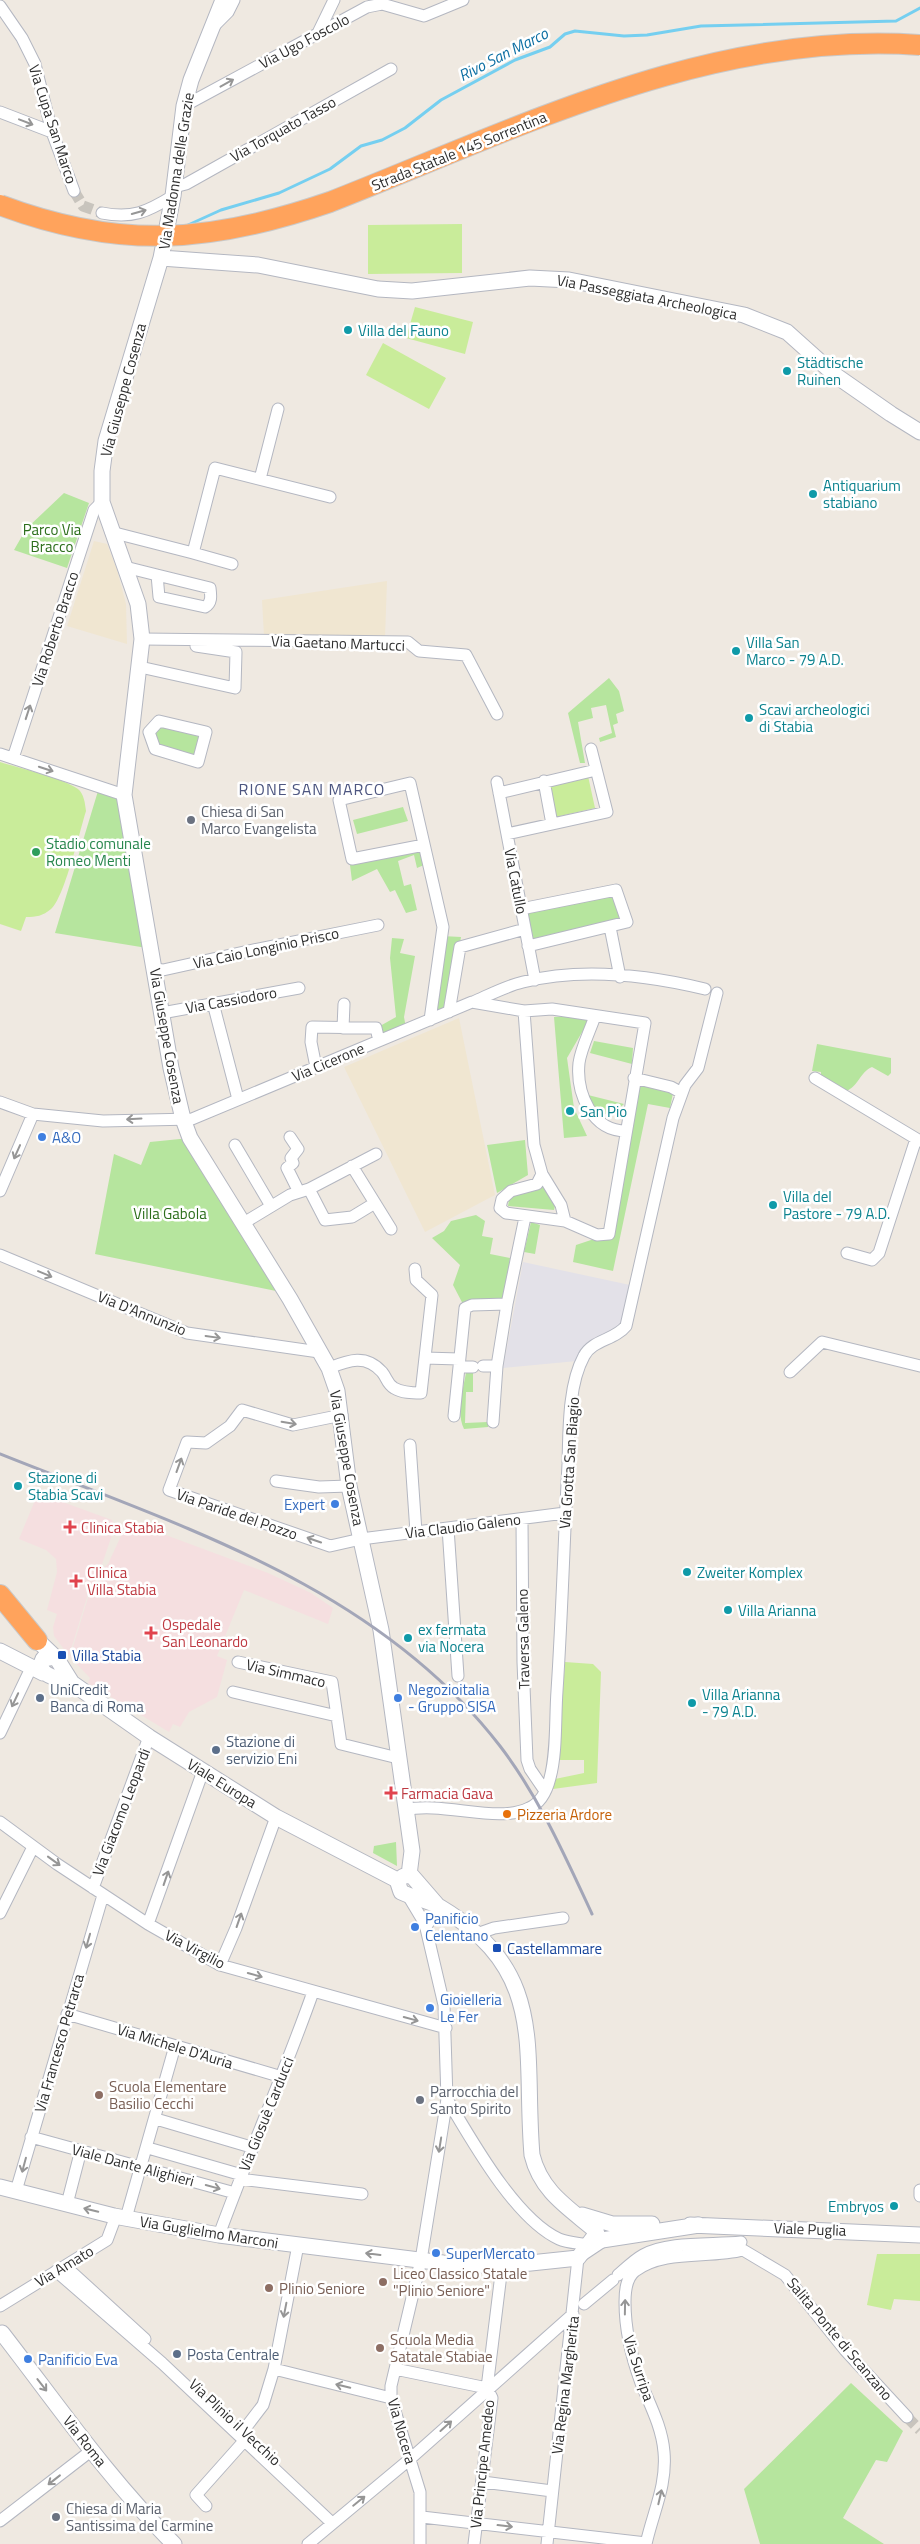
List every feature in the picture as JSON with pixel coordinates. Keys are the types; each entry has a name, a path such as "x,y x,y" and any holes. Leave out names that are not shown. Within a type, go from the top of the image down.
{"highway":[{"name":"Strada Statale 145 Sorrentina","path":"0,205 63,225 100,232 140,236 182,236 220,232 284,217 330,202 581,103 676,72 751,54 793,48 875,44 920,45"},
{"path":"0,1594 37,1640"}],"main road":[{"name":"Via Madonna delle Grazie","path":"161,258 174,192 184,106 191,80 223,0"},
{"name":"Via Passeggiata Archeologica","path":"161,258 258,265 378,289 412,291 530,278 569,280 744,315 787,332 835,375 920,432"},
{"name":"Via Giuseppe Cosenza","path":"161,258 106,441 102,471 102,502 138,604 142,639 124,795 171,1068 183,1119 190,1138 290,1299 329,1368 337,1391 342,1416 350,1486 381,1630 412,1851 408,1885"},
{"path":"37,1640 46,1665"},
{"path":"0,1651 46,1665"},
{"name":"Viale Europa","path":"46,1665 149,1737 276,1817 408,1885 454,1916"},
{"path":"454,1916 477,1934 508,1970 524,2010 528,2036 530,2139 535,2167 547,2190 602,2233 578,2258"},
{"name":"Via Guglielmo Marconi","path":"0,2187 121,2217 219,2235 298,2245 421,2260 502,2266 578,2258"},
{"name":"Viale Puglia","path":"602,2233 699,2225 920,2235"},
{"name":"Via Roma","path":"2,2338 150,2520 174,2544"}],"street":[{"path":"211,29 228,12 234,0"},
{"path":"318,32 334,0"},
{"name":"Via Ugo Foscolo","path":"184,106 367,7 385,2 424,16 459,1"},
{"name":"Via Cupa San Marco","path":"0,6 22,38 36,64 52,132 74,191"},
{"name":"Via Torquato Tasso","path":"174,192 391,69"},
{"path":"0,112 52,132"},
{"path":"102,213 122,217 154,208 174,192"},
{"path":"260,479 278,409"},
{"path":"193,553 215,468 330,497"},
{"name":"Via Roberto Bracco","path":"13,758 94,510 102,502"},
{"path":"111,532 232,564"},
{"path":"125,567 210,588 212,598 209,605 205,607 159,597 157,575"},
{"name":"Via Gaetano Martucci","path":"142,639 408,642 419,651 466,655 496,714"},
{"path":"140,667 235,688 236,652 183,644"},
{"path":"159,721 206,732 198,762 155,749 149,732 159,721"},
{"path":"133,729 149,732"},
{"path":"507,834 607,812 591,749"},
{"path":"0,754 124,795"},
{"path":"552,824 544,781 596,770"},
{"name":"Via Catullo","path":"535,980 498,787 544,781"},
{"path":"424,845 352,859 339,800 410,783 443,927 430,1020"},
{"path":"522,909 616,890 627,922 528,946"},
{"name":"Via Caio Longinio Prisco","path":"155,969 163,970 378,925"},
{"path":"610,926 620,976"},
{"path":"449,1012 460,947 525,929"},
{"name":"Via Cicerone","path":"0,1102 33,1114 103,1121 192,1119 522,982 571,973 658,979 705,989"},
{"name":"Via Cassiodoro","path":"162,1013 299,988"},
{"name":"Via Grotta San Biagio","path":"406,1810 440,1807 490,1813 514,1813 530,1808 542,1799 552,1768 570,1414 577,1374 584,1355 590,1348 615,1336 626,1326 663,1160 682,1093 698,1068 717,993"},
{"path":"472,1002 524,1011 552,1009 645,1023 608,1234 597,1235 565,1221 525,1217 506,1213 500,1208 502,1199 511,1191 537,1184 542,1174"},
{"path":"213,1003 238,1099"},
{"path":"343,1028 344,1004"},
{"path":"524,1011 534,1145 542,1174 561,1204 565,1221"},
{"path":"595,1016 579,1062 579,1079 585,1104 594,1116 606,1125 618,1131 626,1131"},
{"path":"316,1067 311,1042 312,1028 376,1028 379,1041"},
{"path":"634,1078 671,1087 682,1093"},
{"path":"815,1078 918,1140 879,1254 872,1260 847,1253"},
{"path":"0,1191 33,1114"},
{"path":"290,1137 298,1149 291,1158 293,1163 287,1168 325,1220 352,1217 375,1203"},
{"path":"235,1146 271,1206"},
{"path":"242,1224 271,1206 376,1154"},
{"path":"352,1166 391,1229"},
{"path":"493,1422 497,1366 507,1304 525,1217"},
{"name":"Via D'Annunzio","path":"0,1255 187,1333 319,1352"},
{"path":"329,1368 358,1359 365,1359 375,1364 393,1388 404,1392 421,1393 432,1295 416,1280 415,1269"},
{"path":"454,1416 465,1308 472,1304 507,1304"},
{"path":"790,1372 822,1342 920,1366"},
{"path":"425,1358 478,1366 497,1366"},
{"name":"Via Paride del Pozzo","path":"342,1416 293,1425 242,1410 230,1426 206,1443 187,1442 169,1490 330,1546 361,1539"},
{"path":"410,1446 416,1532"},
{"path":"276,1481 319,1487 350,1486"},
{"name":"Via Claudio Galeno","path":"361,1539 565,1513"},
{"name":"Traversa Galeno","path":"522,1519 523,1662 527,1760 530,1769 545,1790"},
{"path":"448,1528 458,1676"},
{"name":"Via Simmaco","path":"238,1662 332,1682 341,1744 398,1758"},
{"path":"0,1733 46,1665"},
{"name":"Via Simmaco","path":"233,1692 337,1716"},
{"name":"Via Giacomo Leopardi","path":"93,1888 149,1737"},
{"path":"148,1924 203,1771"},
{"path":"220,1965 236,1928 276,1817"},
{"name":"Via Virgilio","path":"0,1822 33,1847 148,1924 220,1965 446,2028"},
{"path":"0,1912 33,1847"},
{"path":"408,1885 426,1928 444,2005 446,2028 447,2099 421,2260"},
{"name":"Via Francesco Petrarca","path":"16,2191 67,2014 104,1895"},
{"path":"426,1928 428,1922 436,1916 454,1916"},
{"path":"477,1934 494,1928 563,1918"},
{"name":"Via Giosuè Carducci","path":"219,2235 251,2147 282,2078 313,1992"},
{"name":"Via Michele D'Auria","path":"67,2014 282,2078"},
{"path":"121,2217 148,2148 175,2046"},
{"path":"447,2099 482,2155 527,2215 560,2240 602,2233"},
{"path":"156,2119 251,2147"},
{"name":"Viale Dante Alighieri","path":"31,2137 235,2193"},
{"name":"Viale Dante Alighieri","path":"148,2148 241,2177 362,2194"},
{"path":"67,2204 81,2150"},
{"path":"920,2190 920,2196"},
{"name":"Via Amato","path":"0,2306 106,2240 121,2217"},
{"path":"741,2226 742,2246"},
{"path":"206,2506 196,2495 243,2435 263,2405 274,2369 298,2245"},
{"path":"584,2304 644,2254 677,2246 742,2246"},
{"path":"614,2278 614,2284 619,2281 627,2284 630,2276 636,2270 659,2260 742,2246"},
{"name":"Salita Ponte di Scanzano","path":"742,2246 785,2275 845,2350 908,2417"},
{"name":"Via Regina Margherita","path":"547,2544 578,2258"},
{"name":"Via Nocera","path":"420,2544 422,2517 420,2492 391,2398 395,2369 421,2260"},
{"name":"Via Principe Amedeo","path":"474,2544 492,2398 487,2388 502,2266"},
{"name":"Via Plinio il Vecchio","path":"61,2268 335,2520"},
{"name":"Via Surripa","path":"627,2284 625,2324 630,2350 654,2413 664,2452 660,2499 650,2523 646,2544"},
{"path":"308,2544 410,2458 573,2314"},
{"path":"274,2369 391,2398"},
{"path":"395,2369 487,2388"},
{"path":"0,2521 92,2450"},
{"path":"482,2482 552,2491"},
{"path":"422,2517 646,2544"}],"shaded area":[{"path":"94,541 107,544 117,570 126,604 127,644 67,626"},
{"path":"387,581 385,638 264,636 262,600"},
{"path":"459,1018 495,1195 425,1232 344,1067"},
{"path":"523,1262 630,1285 626,1326 577,1361 503,1368"},
{"name":"Clinica Villa Stabia","path":"38,1493 112,1520 115,1526 93,1591 89,1591 69,1656 54,1636 53,1627 57,1614 47,1610 57,1572 56,1559 46,1550 19,1539"},
{"name":"Ospedale San Leonardo","path":"128,1521 268,1573 311,1593 333,1608 328,1624 244,1590 217,1656 227,1660 217,1697 189,1712 180,1727 173,1724 169,1732 88,1683 90,1678 70,1657 90,1591 94,1592 103,1568 108,1564"}],"green space":[{"path":"462,224 462,273 368,274 368,225"},
{"path":"415,307 473,322 465,354 406,338"},
{"path":"383,343 446,378 429,409 366,375"},
{"name":"Parco Via Bracco","path":"64,493 89,503 67,568 14,550 26,529"},
{"path":"609,678 619,691 624,711 616,714 618,723 613,725 616,737 600,742 599,738 612,733 606,705 591,708 593,718 578,722 585,763 580,763 568,713"},
{"path":"159,721 202,731 198,762 155,749 149,732"},
{"name":"Stadio comunale Romeo Menti","path":"0,762 52,777 71,785 82,793 85,802 86,811 76,848 56,903 42,915 26,917 21,931 0,924"},
{"path":"588,776 595,808 556,817 549,785"},
{"path":"98,791 125,800 147,948 55,933"},
{"path":"403,807 408,821 357,834 353,820"},
{"path":"419,848 424,865 417,868 414,855 398,861 404,886 411,884 417,910 406,913 395,890 390,892 377,869 352,881 350,865"},
{"path":"614,891 626,919 531,942 525,911"},
{"path":"442,936 461,937 449,1011 430,1019"},
{"path":"392,938 404,939 400,953 415,956 404,1017 406,1028 381,1037 380,1026 396,1017 390,958"},
{"path":"592,1015 567,1058 574,1108 587,1136 564,1138 554,1017"},
{"path":"594,1041 633,1048 632,1064 590,1053"},
{"path":"817,1044 891,1058 891,1073 888,1076 872,1067 846,1091 821,1079 821,1072 812,1071"},
{"path":"634,1081 674,1088 670,1108 648,1104 613,1271 573,1262 576,1245 609,1234"},
{"path":"588,1095 624,1104 613,1114 596,1114"},
{"name":"Villa Gabola","path":"190,1138 281,1292 95,1254 114,1154 141,1165 150,1142"},
{"path":"525,1140 528,1175 497,1193 487,1145"},
{"path":"538,1186 546,1188 556,1202 554,1210 508,1206 510,1194"},
{"path":"476,1215 485,1221 482,1236 493,1238 490,1254 510,1258 509,1265 513,1266 507,1304 465,1308 453,1285 460,1265 432,1238 444,1231 451,1221"},
{"path":"531,1222 540,1225 535,1254 524,1252"},
{"path":"473,1369 473,1392 466,1392 465,1423 488,1422 488,1427 464,1429 460,1409 462,1394 466,1373"},
{"path":"565,1662 593,1664 601,1672 597,1783 553,1789 555,1779 584,1773 584,1760 558,1760"},
{"path":"396,1842 397,1866 373,1853 374,1846"},
{"path":"877,2254 920,2254 920,2301 894,2299 891,2310 867,2305"},
{"path":"851,2383 903,2431 887,2462 876,2460 843,2518 884,2544 760,2544 744,2489"}],"waterway":[{"name":"Rivo San Marco","path":"188,225 221,210 279,193 330,169 361,146 382,140 405,128 441,100 515,60 550,47 565,34 575,31 624,36 647,35 701,26 896,21 920,8"}],"tunnel":[{"path":"74,191 83,206 102,213"},
{"path":"907,2417 920,2430"}],"railway":[{"path":"0,1454 205,1536 271,1567 335,1602 395,1643 451,1690 500,1746 514,1765 539,1806 592,1914"}],"place":[{"name":"Villa del Fauno","path":"348,330"},
{"name":"Städtische Ruinen","path":"787,371"},
{"name":"Antiquarium stabiano","path":"813,494"},
{"name":"Villa San Marco - 79 A.D.","path":"736,651"},
{"name":"Scavi archeologici di Stabia","path":"749,718"},
{"name":"Chiesa di San Marco Evangelista","path":"191,820"},
{"name":"Stadio comunale Romeo Menti","path":"36,852"},
{"name":"San Pio","path":"570,1111"},
{"name":"A&O","path":"42,1137"},
{"name":"Villa del Pastore - 79 A.D.","path":"773,1205"},
{"name":"Stazione di Stabia Scavi","path":"18,1486"},
{"name":"Expert","path":"335,1504"},
{"name":"Clinica Stabia","path":"70,1527"},
{"name":"Zweiter Komplex","path":"687,1572"},
{"name":"Clinica Villa Stabia","path":"76,1581"},
{"name":"Villa Arianna","path":"728,1610"},
{"name":"Ospedale San Leonardo","path":"151,1633"},
{"name":"ex fermata via Nocera","path":"408,1638"},
{"name":"Villa Stabia","path":"62,1655"},
{"name":"UniCredit Banca di Roma","path":"40,1698"},
{"name":"Negozioitalia - Gruppo SISA","path":"398,1698"},
{"name":"Villa Arianna - 79 A.D.","path":"692,1703"},
{"name":"Stazione di servizio Eni","path":"216,1750"},
{"name":"Farmacia Gava","path":"391,1793"},
{"name":"Pizzeria Ardore","path":"507,1814"},
{"name":"Panificio Celentano","path":"415,1927"},
{"name":"Castellammare","path":"497,1948"},
{"name":"Gioielleria Le Fer","path":"430,2008"},
{"name":"Scuola Elementare Basilio Cecchi","path":"99,2095"},
{"name":"Parrocchia del Santo Spirito","path":"420,2100"},
{"name":"Embryos","path":"894,2206"},
{"name":"SuperMercato","path":"436,2253"},
{"name":"Liceo Classico Statale \"Plinio Seniore\"","path":"383,2282"},
{"name":"Plinio Seniore","path":"269,2288"},
{"name":"Scuola Media Satatale Stabiae","path":"380,2348"},
{"name":"Posta Centrale","path":"177,2354"},
{"name":"Panificio Eva","path":"28,2359"},
{"name":"Chiesa di Maria Santissima del Carmine","path":"56,2517"}],"district":[{"name":"RIONE SAN MARCO","path":"312,789"}]}
